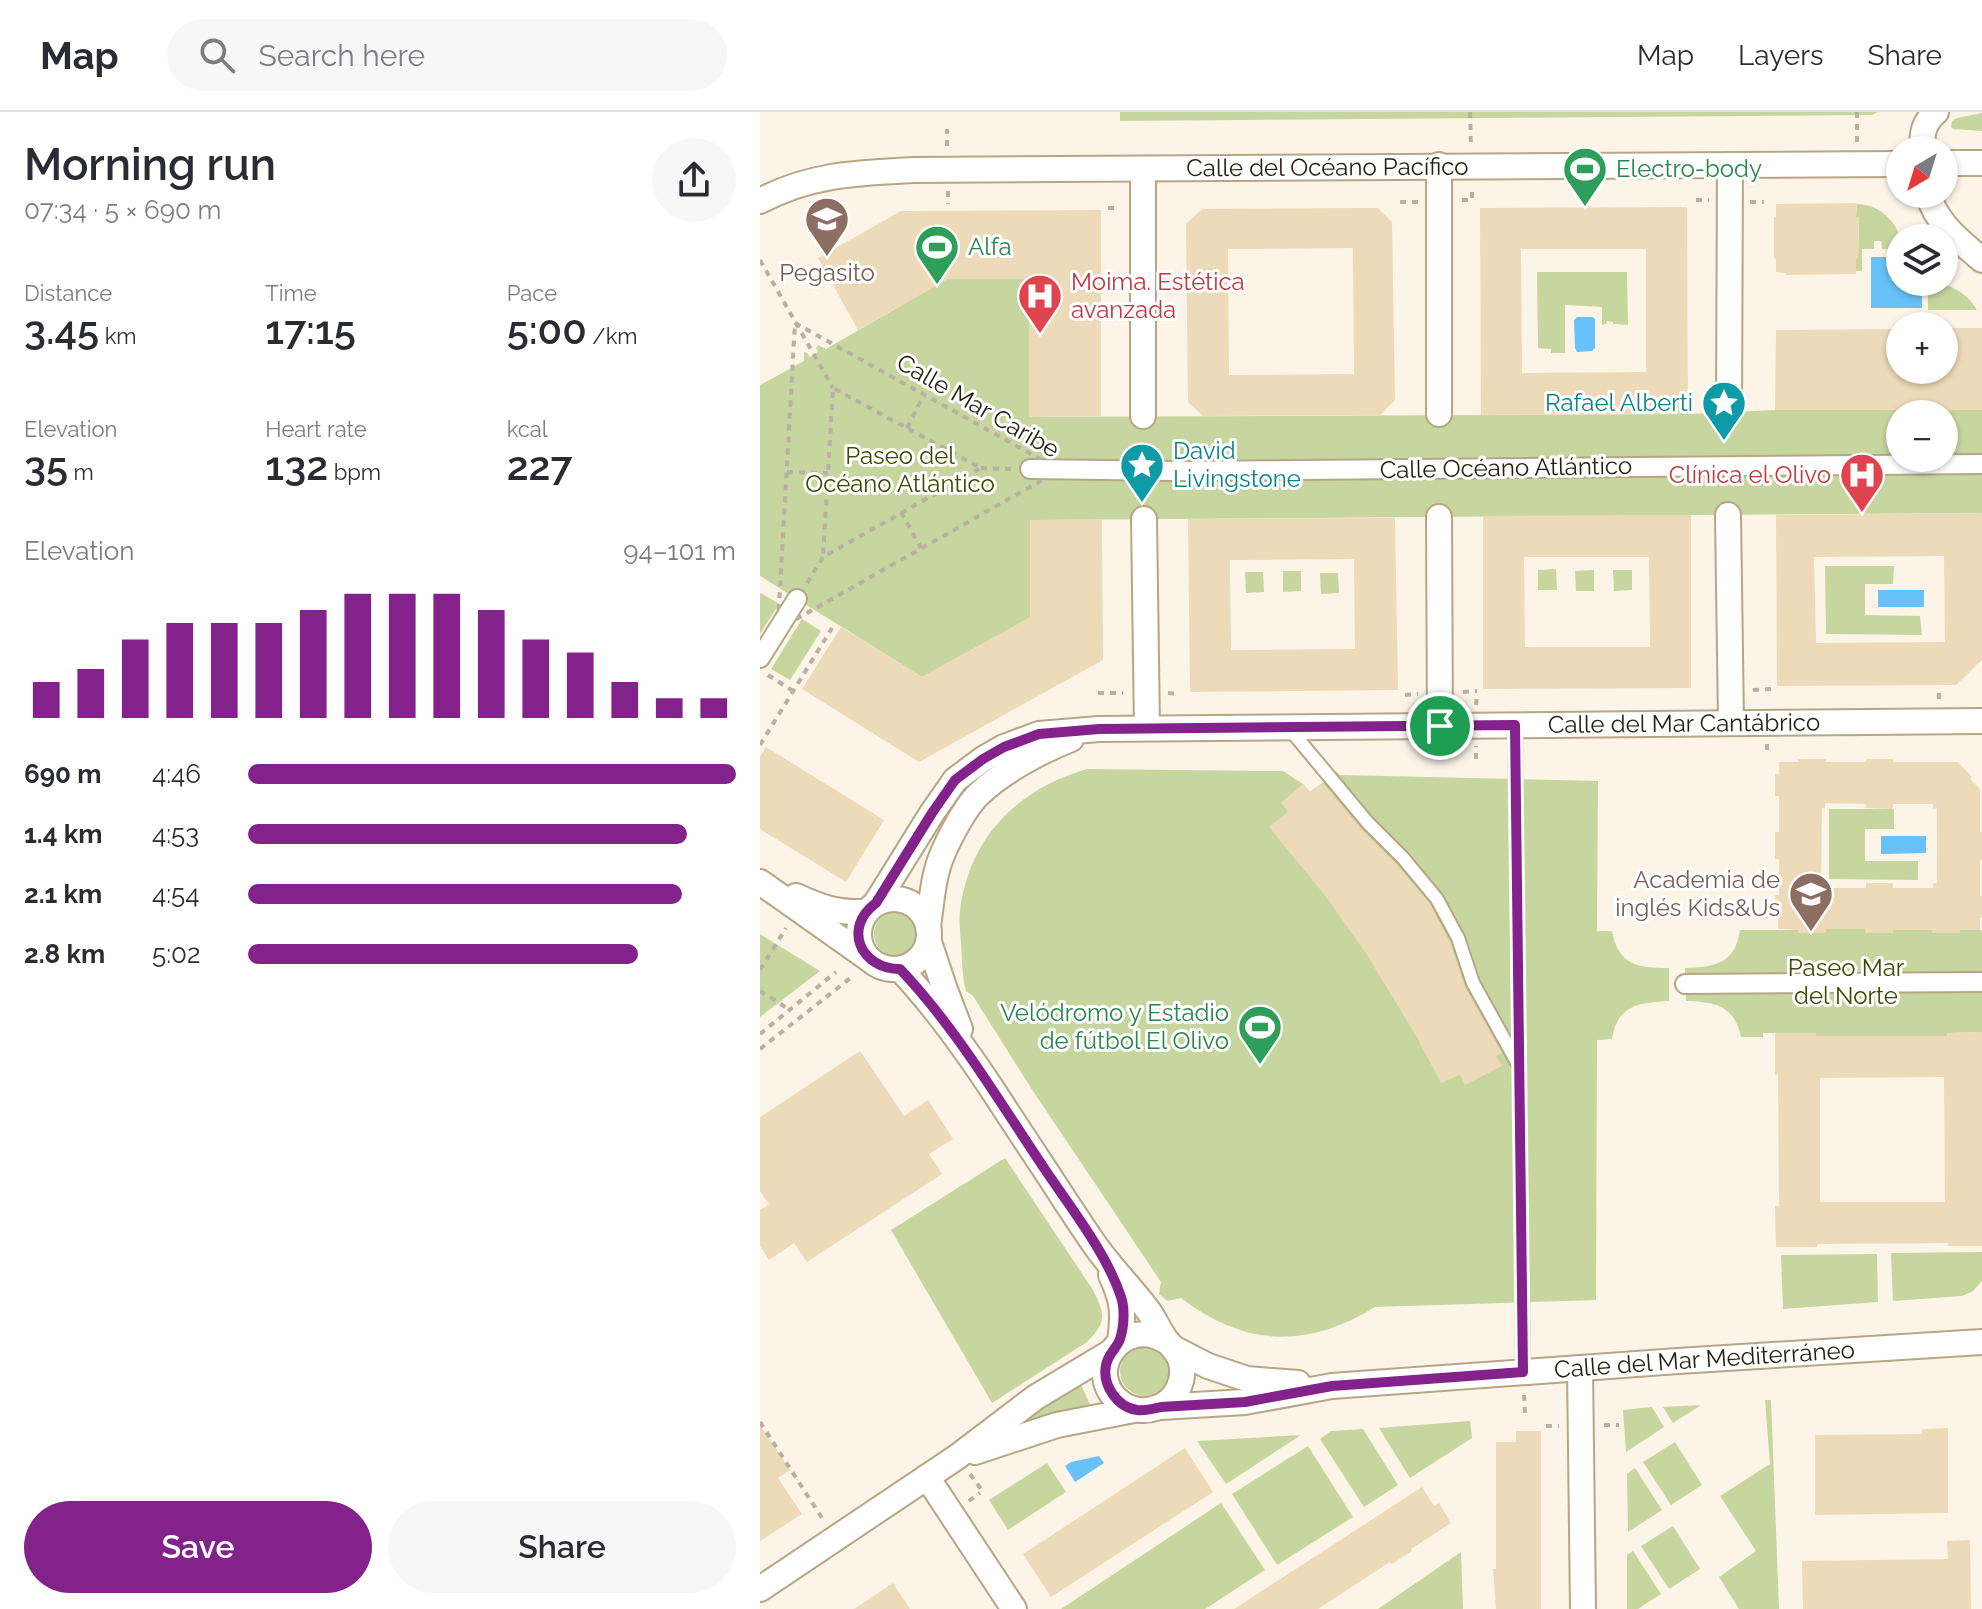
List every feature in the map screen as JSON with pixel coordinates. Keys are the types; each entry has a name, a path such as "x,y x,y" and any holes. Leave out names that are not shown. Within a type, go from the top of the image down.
{"street":[{"path":"1923,136 1924,127 1936,112"},
{"path":"1958,163 1982,163"},
{"name":"Calle del Océano Pacífico","path":"760,201 781,190 815,179 921,170 1886,164"},
{"path":"1439,165 1439,414"},
{"path":"1729,412 1730,165"},
{"path":"1143,170 1143,416"},
{"path":"1933,208 1960,242 1981,259"},
{"name":"Calle Océano Atlántico","path":"1030,469 1177,471 1982,464"},
{"path":"1728,515 1731,723"},
{"path":"1439,517 1440,726"},
{"path":"1144,519 1147,728"},
{"path":"760,658 797,599"},
{"name":"Calle del Mar Cantábrico","path":"871,908 955,780 1004,747 1039,734 1147,728 1982,721"},
{"name":"Calle del Mar Cantábrico","path":"937,868 956,827 978,794 1045,749 1099,729"},
{"name":"Calle del Mar Cantábrico","path":"929,934 937,868 932,813"},
{"path":"760,881 845,913 897,899 917,907 924,916 958,1024 980,1071"},
{"path":"760,881 862,967 900,969 910,966 925,951 929,934"},
{"path":"862,967 858,930 871,908"},
{"path":"900,969 919,989 980,1071 1099,1251 1148,1310 1179,1358 1182,1369 1177,1391 1161,1407 1057,1425 957,1457"},
{"path":"1685,984 1982,982"},
{"path":"1099,1251 1121,1297 1123,1318 1115,1347 1106,1363 1105,1375 1114,1397 1134,1410"},
{"path":"760,1589 957,1457 1036,1397 1135,1334 1160,1337 1170,1345"},
{"name":"Calle del Mar Mediterráneo","path":"1161,1407 1245,1402 1332,1386 1982,1342"},
{"name":"Calle del Mar Mediterráneo","path":"1170,1345 1208,1366 1247,1379 1332,1386"},
{"path":"1580,1368 1583,1609"},
{"path":"927,1477 1014,1609"}],"lane":[{"path":"1515,725 1523,1372"},
{"path":"1288,727 1437,899 1458,938 1473,983 1519,1067"}],"path":[{"path":"760,260 833,388 981,468 1030,469"},
{"path":"777,630 795,323"},
{"name":"Calle Mar Caribe","path":"795,323 1060,470"},
{"path":"823,557 833,388"},
{"path":"907,428 924,395"},
{"path":"797,599 823,557 981,468"},
{"name":"Calle Mar Caribe","path":"777,630 1060,470"},
{"path":"787,472 828,473"},
{"path":"901,512 921,548"},
{"path":"760,745 832,628"},
{"path":"760,670 793,691"},
{"path":"760,732 766,735"},
{"path":"760,970 780,936"},
{"path":"760,1049 862,967"},
{"path":"760,1034 836,972"},
{"path":"760,991 790,1010"},
{"path":"760,1422 822,1517"}],"green space":[{"path":"1120,112 1878,112 1872,115 1120,121"},
{"path":"1982,113 1982,131 1951,127 1952,121 1957,118"},
{"path":"1857,204 1864,205 1878,210 1894,224 1886,224 1886,249 1882,249 1881,241 1874,241 1874,249 1862,249 1862,271 1856,271 1859,218 1856,217"},
{"path":"1537,272 1627,272 1628,325 1607,321 1602,325 1602,307 1565,305 1565,353 1551,353 1551,349 1538,348"},
{"name":"Paseo del Océano Atlántico","path":"942,279 1029,279 1029,417 1886,410 1886,472 1958,472 1958,410 1982,410 1982,513 1030,520 1031,617 922,677 760,576 760,385 804,361 804,352 810,357 818,352 818,345 826,349 942,282"},
{"path":"1958,291 1977,310 1928,310 1928,296 1958,296"},
{"path":"1825,566 1894,566 1893,584 1865,584 1865,615 1920,616 1922,635 1826,634"},
{"path":"1556,569 1557,590 1538,590 1538,570"},
{"path":"1594,570 1594,591 1576,591 1575,571"},
{"path":"1613,570 1632,570 1632,590 1614,591"},
{"path":"1283,571 1301,571 1301,591 1283,592"},
{"path":"1245,572 1263,572 1264,592 1246,593"},
{"path":"1320,573 1338,573 1339,593 1321,594"},
{"path":"760,594 779,604 760,634"},
{"path":"802,619 821,631 790,680 771,669"},
{"name":"Velódromo y Estadio de fútbol El Olivo","path":"1087,769 1283,771 1310,792 1337,772 1340,775 1598,781 1597,931 1612,931 1619,951 1631,962 1669,968 1669,1001 1632,1008 1619,1019 1612,1039 1597,1040 1596,1300 1375,1307 1325,1330 1301,1336 1276,1337 1229,1326 1181,1298 1167,1301 1159,1294 1161,1282 973,996 966,991 964,979 960,911 965,885 986,839 1018,803 1039,789"},
{"path":"1829,809 1894,809 1894,829 1865,829 1865,861 1918,861 1918,880 1829,879"},
{"path":"896,912 912,918 918,934 912,950 896,956 880,950 874,934 880,918"},
{"name":"Paseo Mar del Norte","path":"1865,929 1866,933 1932,930 1933,933 1959,933 1960,930 1982,930 1982,1032 1948,1033 1947,1036 1763,1033 1763,1037 1741,1037 1734,1018 1722,1007 1686,1001 1685,968 1714,965 1728,957 1734,950 1740,930 1798,930 1799,933"},
{"path":"760,934 820,971 760,1017"},
{"path":"1005,1158 1093,1290 1102,1318 1098,1329 1087,1342 992,1403 891,1230"},
{"path":"1982,1252 1982,1281 1973,1291 1962,1296 1893,1301 1891,1253"},
{"path":"1877,1254 1878,1302 1783,1309 1781,1255"},
{"path":"1145,1346 1163,1353 1170,1371 1163,1389 1145,1396 1127,1389 1120,1371 1127,1353"},
{"path":"1078,1378 1093,1411 1004,1427"},
{"path":"1765,1400 1771,1400 1779,1609 1739,1609 1719,1577 1756,1551 1720,1496 1770,1464"},
{"path":"1701,1405 1673,1423 1663,1407"},
{"path":"1652,1407 1664,1427 1626,1452 1623,1410"},
{"path":"1470,1421 1472,1438 1410,1478 1379,1428"},
{"path":"1363,1429 1398,1485 1364,1507 1320,1439 1331,1431"},
{"path":"1301,1435 1226,1484 1197,1441"},
{"path":"1675,1442 1702,1485 1671,1505 1643,1462"},
{"path":"1308,1446 1353,1517 1277,1565 1232,1494"},
{"path":"1047,1463 1066,1492 1008,1530 989,1500"},
{"path":"1635,1468 1662,1510 1628,1532 1627,1474"},
{"path":"1221,1503 1265,1570 1205,1609 1061,1609"},
{"path":"1673,1526 1700,1569 1669,1589 1641,1546"},
{"path":"1633,1551 1661,1594 1638,1609 1627,1609 1627,1555"},
{"path":"1461,1552 1463,1609 1378,1609"}],"water":[{"path":"1871,257 1886,257 1886,296 1922,296 1922,308 1871,308"},
{"path":"1577,317 1595,319 1595,348 1592,351 1577,352 1575,348 1574,320"},
{"path":"1878,590 1924,590 1924,607 1878,607"},
{"path":"1881,836 1926,836 1926,853 1881,854"},
{"path":"1099,1456 1104,1463 1075,1482 1065,1466 1071,1462"}],"building":[{"path":"1857,203 1856,274 1786,275 1776,272 1776,204"},
{"path":"1687,207 1688,414 1481,415 1480,208","holes":["1521,249 1646,249 1646,372 1522,373"]},
{"path":"1378,208 1392,222 1395,400 1380,415 1203,416 1188,402 1186,224 1202,209","holes":["1353,248 1354,374 1229,375 1228,249"]},
{"path":"1101,210 1101,416 1029,417 1029,279 948,279 858,330 818,258 901,211"},
{"path":"1958,328 1982,328 1982,410 1958,410 1958,400 1886,400 1886,410 1775,410 1776,330 1886,329 1886,384 1958,384"},
{"path":"1982,513 1982,660 1956,685 1777,686 1776,515","holes":["1944,556 1945,642 1816,643 1814,557"]},
{"path":"1691,515 1691,688 1483,689 1483,516","holes":["1524,557 1649,557 1650,647 1525,647"]},
{"path":"1395,518 1398,690 1190,692 1188,519","holes":["1354,559 1355,649 1231,650 1230,560"]},
{"path":"1030,520 1102,520 1103,660 919,762 802,689 841,627 922,677 1030,617"},
{"path":"766,747 884,820 846,882 760,829 760,757"},
{"path":"1798,759 1866,762 1866,759 1893,759 1893,762 1958,762 1980,789 1980,930 1960,930 1960,933 1893,930 1893,933 1865,933 1865,929 1826,929 1826,933 1798,933 1798,930 1778,929 1775,895 1779,895 1779,859 1775,859 1775,832 1779,832 1779,796 1775,796 1775,774 1779,774 1779,762 1798,762","holes":["1825,803 1866,804 1866,808 1893,809 1893,804 1933,804 1933,809 1937,808 1937,883 1933,883 1933,888 1893,888 1893,883 1866,883 1866,888 1825,888 1825,883 1821,883 1822,808 1825,808"]},
{"path":"1323,783 1430,904 1450,942 1465,987 1502,1053 1496,1056 1502,1066 1465,1085 1460,1075 1441,1083 1367,955 1327,898 1269,827 1288,812 1281,803 1303,784 1310,792"},
{"path":"1982,1032 1982,1246 1948,1246 1948,1243 1776,1247 1775,1206 1779,1206 1775,1033 1947,1036 1947,1033","holes":["1944,1077 1945,1202 1820,1202 1820,1078"]},
{"path":"860,1051 904,1116 928,1100 953,1139 929,1154 942,1174 807,1262 794,1243 769,1260 760,1246 760,1210 769,1204 760,1191 760,1117"},
{"path":"760,1425 790,1470 778,1478 802,1514 760,1541"},
{"path":"1948,1428 1948,1513 1815,1515 1815,1435 1922,1434 1922,1429"},
{"path":"1516,1431 1541,1431 1541,1609 1496,1609 1493,1569 1496,1569 1496,1442 1516,1442"},
{"path":"1185,1448 1213,1492 1051,1597 1023,1554"},
{"path":"1422,1487 1434,1506 1439,1503 1451,1523 1392,1564 1390,1562 1318,1609 1234,1609"},
{"path":"1970,1540 1971,1609 1803,1609 1802,1561 1948,1559 1947,1541"},
{"path":"893,1583 910,1609 854,1609"}],"place":[{"name":"Electro-body","path":"1585,208"},
{"name":"Pegasito","path":"827,258"},
{"name":"Alfa","path":"937,286"},
{"name":"Moima. Estética avanzada","path":"1040,335"},
{"name":"Rafael Alberti","path":"1724,442"},
{"name":"David Livingstone","path":"1142,504"},
{"name":"Clínica el Olivo","path":"1862,514"},
{"name":"Academia de inglés Kids&Us","path":"1811,933"},
{"name":"Velódromo y Estadio de fútbol El Olivo","path":"1260,1066"}],"route":[{"path":"1515,725 1523,1372 1332,1386 1245,1402 1148,1410 1134,1410 1123,1405 1108,1387 1105,1375 1106,1363 1120,1341 1123,1308 1121,1297 1099,1251 980,1071 919,989 900,969 878,966 862,951 858,930 861,921 876,903 955,780 1004,747 1039,734 1099,729 1440,726 1515,725"}]}
